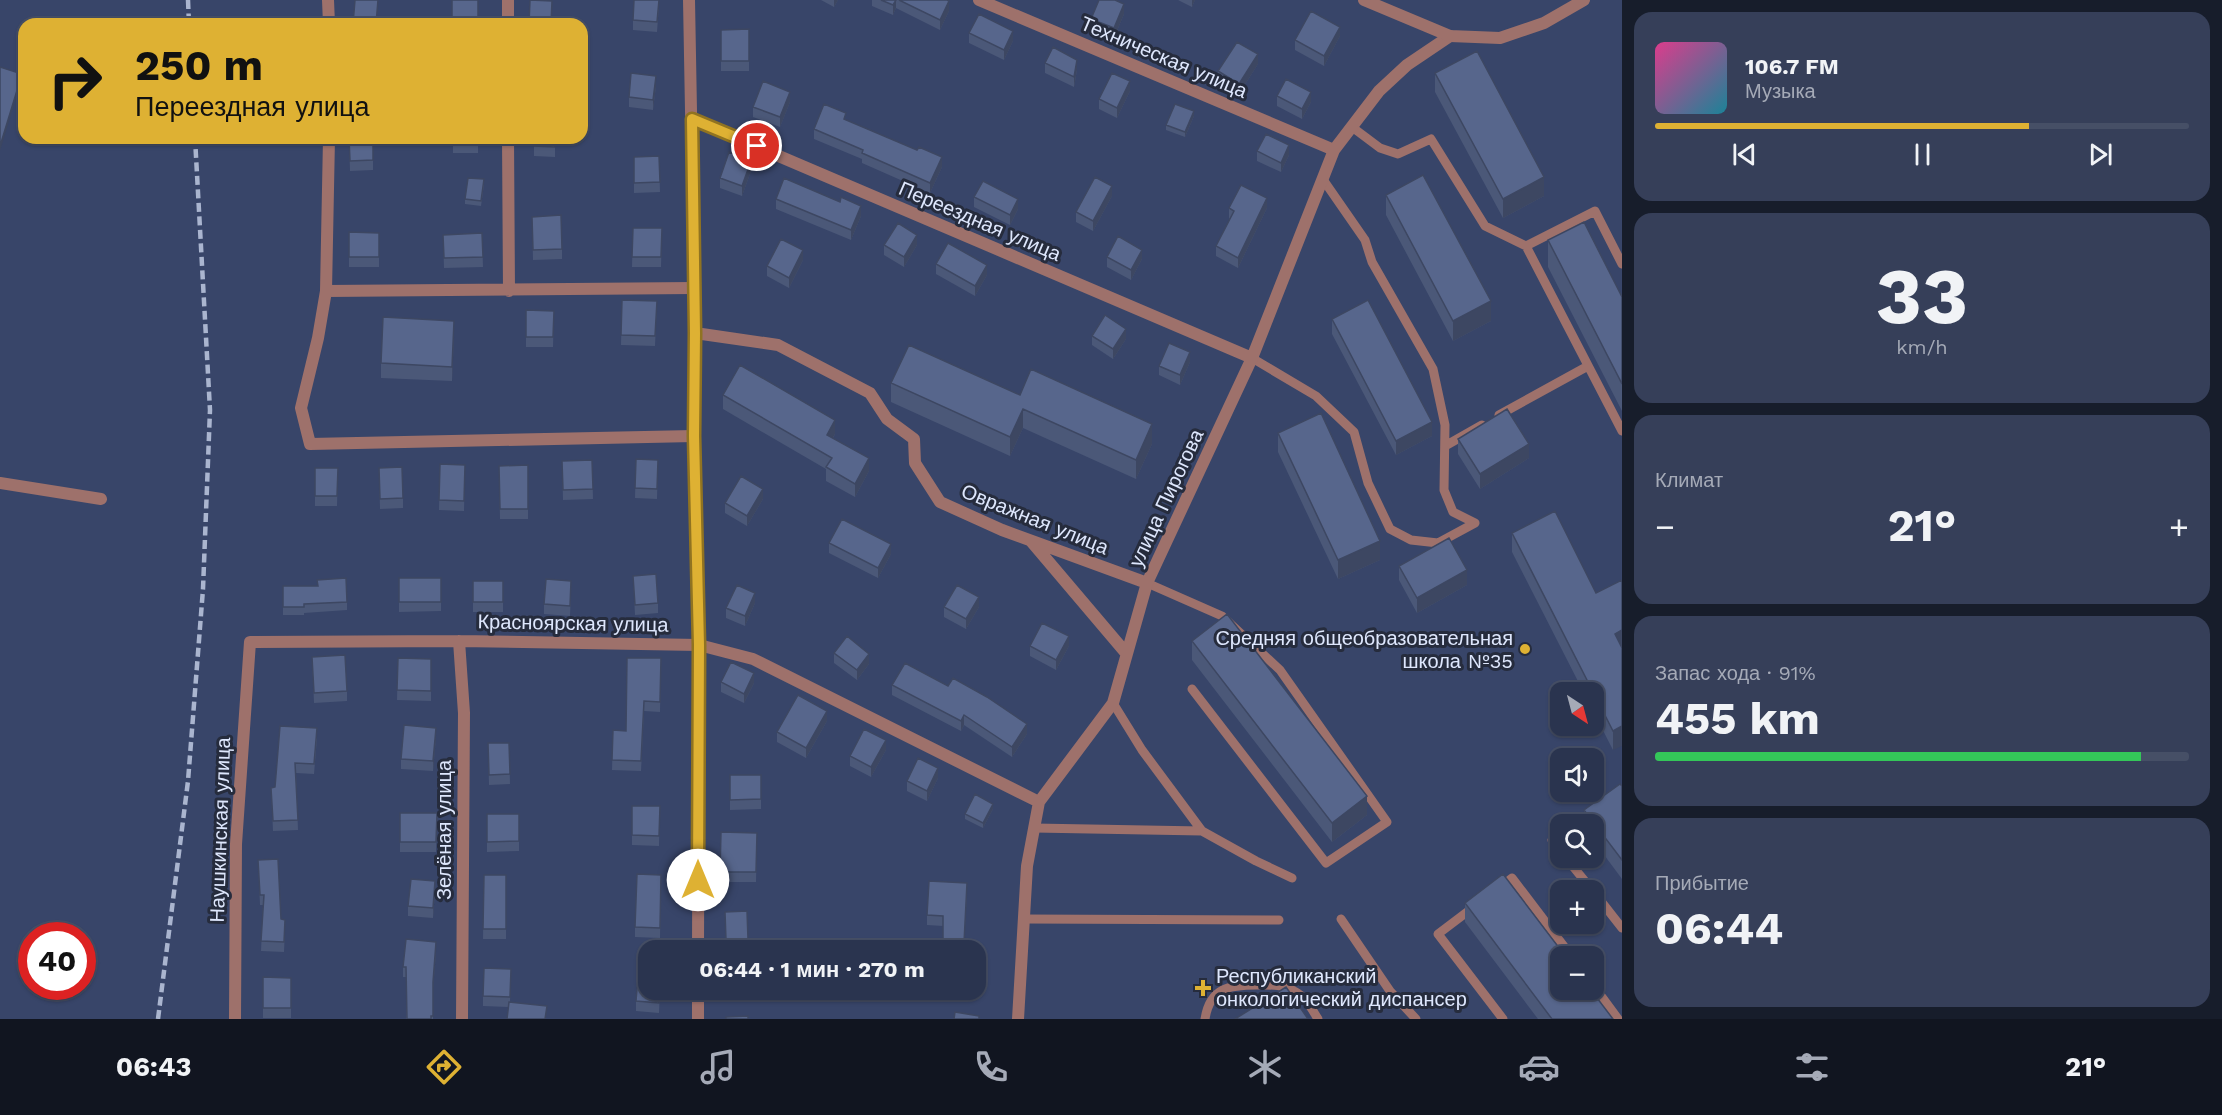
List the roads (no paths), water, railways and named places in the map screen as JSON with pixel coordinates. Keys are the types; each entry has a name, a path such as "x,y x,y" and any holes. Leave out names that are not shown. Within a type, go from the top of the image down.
{"street":[{"path":"328,0 329,18"},
{"path":"508,0 508,18"},
{"path":"689,0 699,645 698,940"},
{"name":"Техническая улица","path":"980,0 1334,150"},
{"path":"1364,0 1450,36 1500,38 1544,23 1584,0"},
{"name":"улица Пирогова","path":"1018,1019 1027,866 1040,802 1113,703 1147,584 1252,358 1334,150 1379,91 1407,65 1450,36"},
{"name":"Переездная улица","path":"692,119 1252,358"},
{"path":"328,144 326,291 318,338 300,408 310,444 694,436"},
{"path":"508,144 509,291"},
{"path":"326,291 694,288"},
{"name":"Овражная улица","path":"695,333 778,345 870,393 887,419 914,439 915,463 940,502 1002,530 1147,584"},
{"path":"0,483 101,499"},
{"path":"1030,540 1126,653"},
{"name":"Красноярская улица","path":"250,642 459,641 699,645 753,658 1040,802"},
{"name":"Зелёная улица","path":"459,641 464,713 462,1019"},
{"name":"Наушкинская улица","path":"235,1019 236,844 250,642"},
{"path":"698,1000 698,1019"}],"lane":[{"path":"1352,126 1380,148 1398,154 1431,139 1485,226 1526,246 1622,431"},
{"path":"1252,358 1316,396 1354,432 1368,483 1390,529 1411,540 1438,543 1476,523 1453,512 1444,490 1445,425 1433,369 1372,262 1365,240 1322,178"},
{"path":"1526,246 1595,211 1622,264"},
{"path":"1445,446 1588,366"},
{"path":"1147,584 1222,616 1280,670 1387,822 1326,863 1192,689"},
{"path":"1113,703 1142,750 1202,831 1292,878"},
{"path":"1590,814 1601,806"},
{"path":"1034,828 1202,831"},
{"path":"1574,868 1584,880"},
{"path":"1494,892 1512,878 1564,946"},
{"path":"1485,899 1438,934 1503,1019"},
{"path":"1604,905 1622,928"},
{"path":"1341,919 1390,991 1416,1019"},
{"path":"1024,920 1279,920"},
{"path":"1205,1019 1207,1005 1218,993 1233,985 1278,984 1294,991 1306,1000 1318,1019"},
{"path":"1604,1000 1618,1019"}],"railway":[{"path":"188,0 189,18"},
{"path":"158,1019 188,781 203,589 210,410 195,144"}],"place":[{"name":"Средняя общеобразовательная школа №35","path":"1525,649"},
{"name":"Республиканский онкологический диспансер","path":"1203,988"}]}
